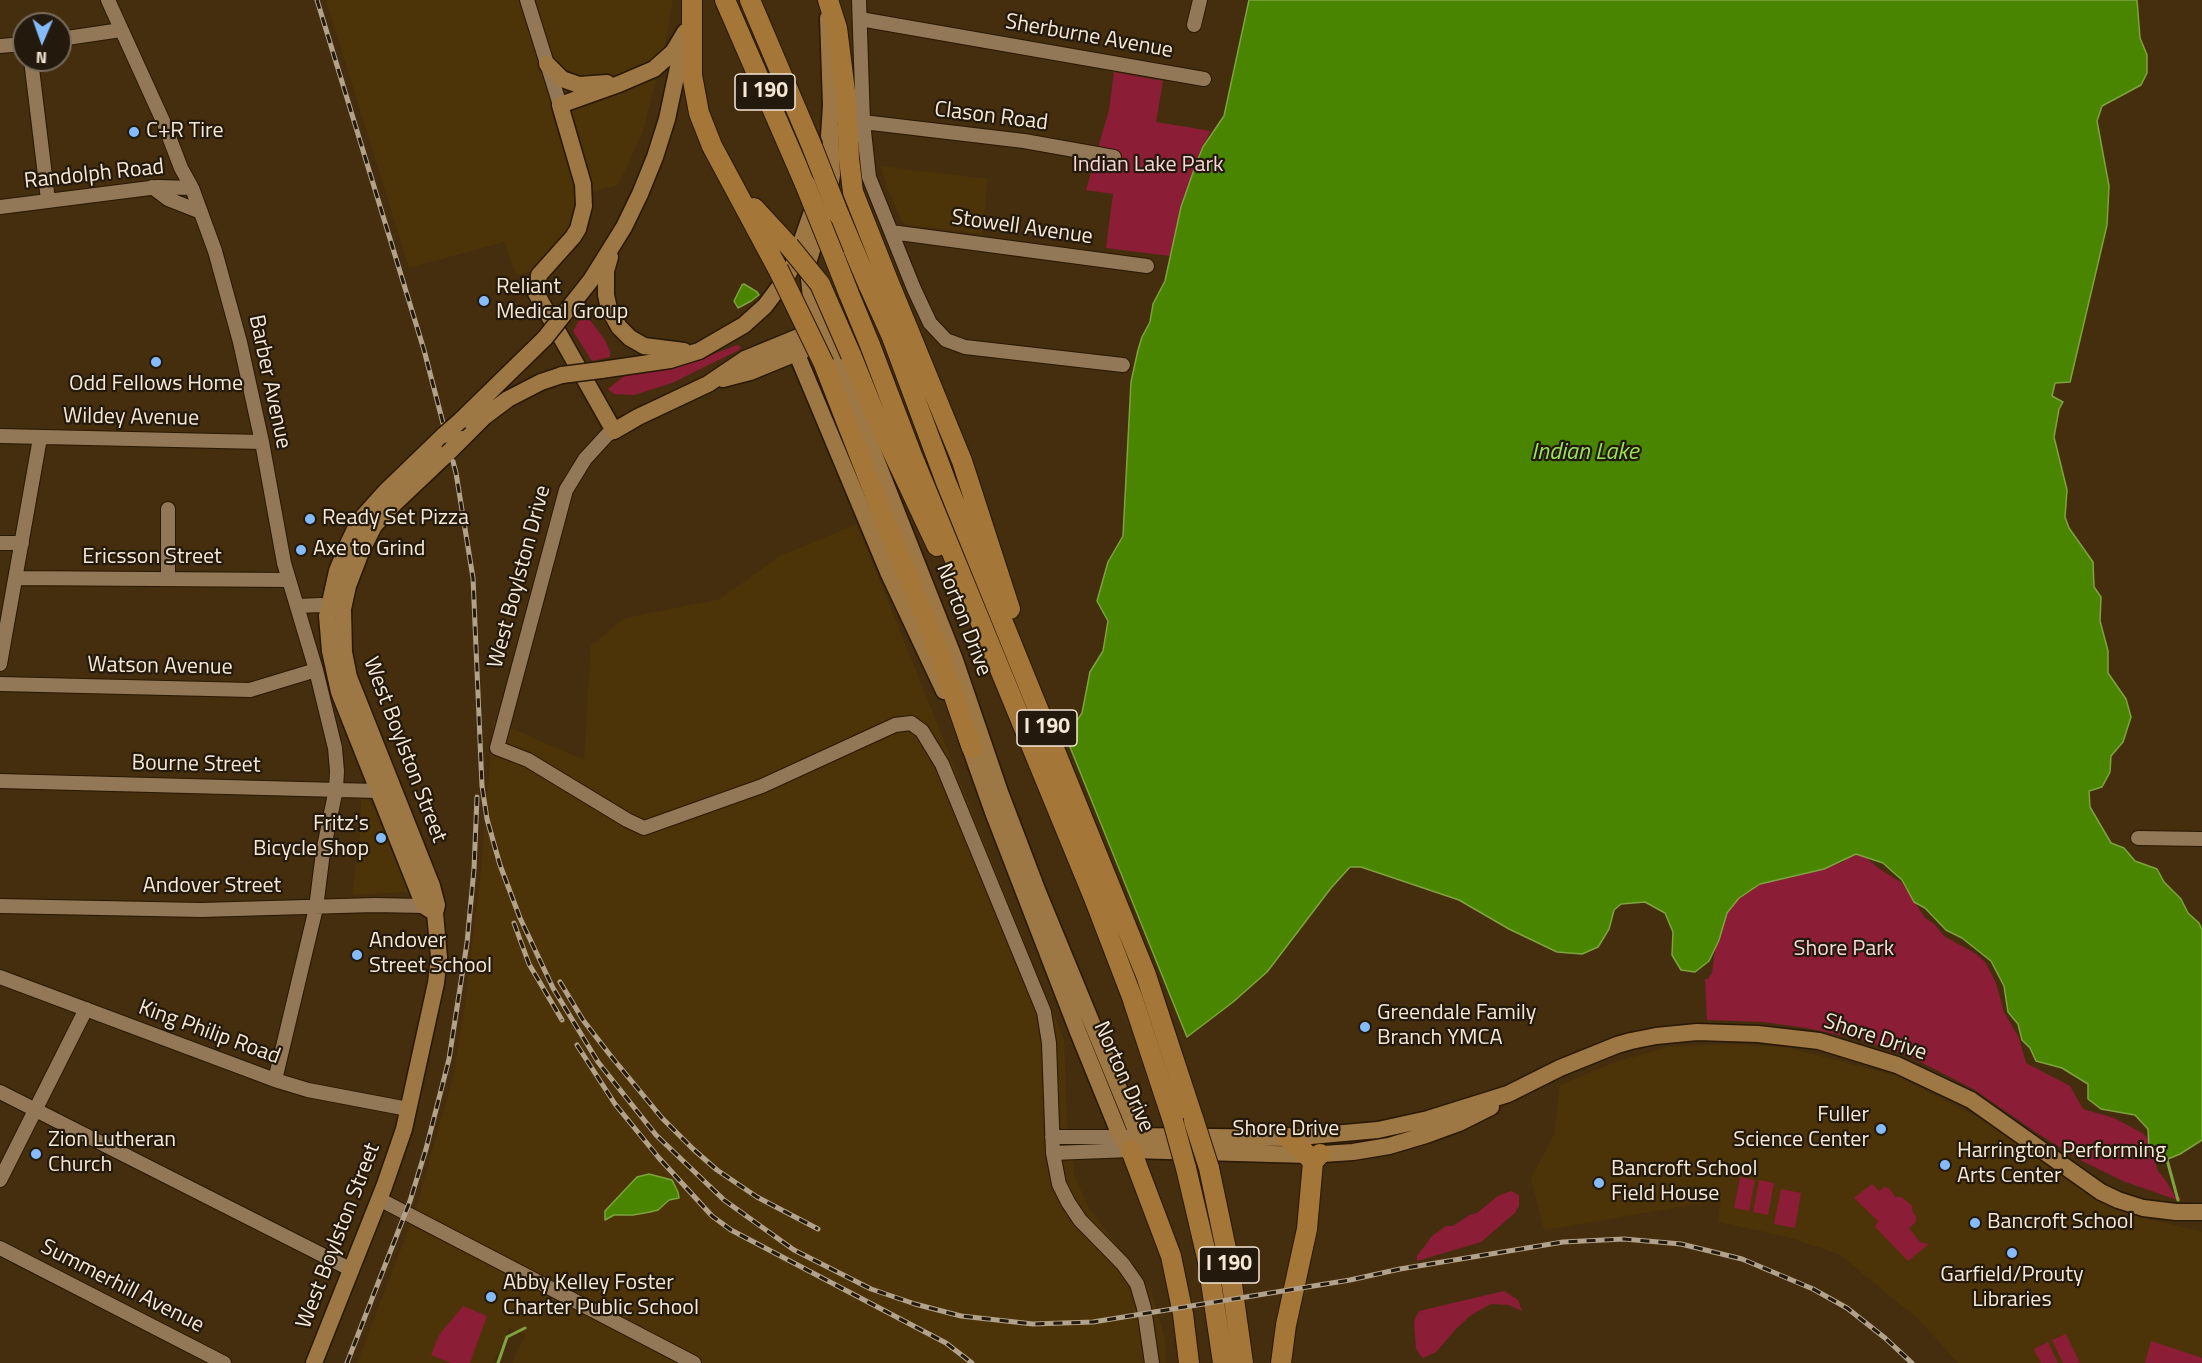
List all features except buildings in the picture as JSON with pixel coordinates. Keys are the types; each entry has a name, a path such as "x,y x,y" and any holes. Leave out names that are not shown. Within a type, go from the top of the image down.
{"highway":[{"path":"691,0 692,75 699,113 712,146 778,269 824,364 886,524 936,644 972,748"},
{"name":"I 190","path":"725,0 805,184 911,453 1128,987 1173,1121 1186,1168 1208,1262 1223,1363"},
{"name":"I 190","path":"750,0 839,215 878,282 900,333 946,482 1146,975 1209,1168 1229,1263 1243,1363"},
{"path":"828,0 837,28 847,107 853,192 878,282"},
{"path":"712,146 758,213 820,284 895,457 966,608 1014,703"},
{"path":"1281,1363 1286,1325 1307,1229 1314,1157 1288,1138"},
{"path":"1130,1142 1171,1256 1183,1314 1189,1363"}],"main road":[{"path":"691,0 672,100 655,157 640,194 615,242 608,261 605,283 609,309 619,327 630,338 644,346 666,350 699,351"},
{"name":"West Boylston Street","path":"335,608 370,533 393,505 484,417 508,399 541,382 562,375 670,360 699,351 744,325 776,294 801,244 823,170 831,126 828,0"},
{"path":"614,431 536,293 536,282 539,275 573,237 578,229 584,206 583,184 560,105 622,83 658,66 673,52 686,32"},
{"path":"547,64 562,79 579,85 622,83"},
{"name":"Norton Drive","path":"831,126 832,175 808,270 811,298 954,660 1000,792 1130,1142"},
{"name":"West Boylston Street","path":"314,1363 397,1149 408,1109 438,969 439,944 429,910 437,905 432,886 384,788 349,677 335,608 340,563 359,521 385,492 545,338 591,280 615,242"},
{"name":"West Boylston Drive","path":"614,431 708,384 745,359 826,334"},
{"name":"Norton Drive","path":"793,346 888,573 972,748 993,812 1033,917 1130,1142"},
{"name":"Shore Drive","path":"1130,1142 1288,1138 1395,1127 1508,1094 1560,1068 1610,1048 1656,1036 1697,1032 1743,1033 1819,1041 1897,1065 1971,1100 2082,1181 2118,1200 2161,1211 2202,1212"},
{"name":"Shore Drive","path":"1130,1142 1314,1157 1370,1150 1426,1135 1475,1115 1508,1094"}],"street":[{"name":"Barber Avenue","path":"108,0 192,188 235,322 262,442 284,563 316,670 335,748 336,789 323,852 316,908 275,1080"},
{"path":"527,0 560,105"},
{"path":"860,0 863,122 869,177 930,323 940,335 960,346 1123,365"},
{"path":"1194,25 1200,0"},
{"name":"Sherburne Avenue","path":"860,19 1204,79"},
{"path":"72,37 121,30"},
{"path":"32,72 48,200"},
{"name":"Clason Road","path":"863,122 1024,141 1114,157"},
{"path":"152,187 168,199 201,212"},
{"name":"Randolph Road","path":"0,207 152,187 192,188"},
{"name":"Stowell Avenue","path":"891,232 1147,266"},
{"name":"West Boylston Drive","path":"826,334 914,289"},
{"name":"West Boylston Drive","path":"826,334 920,303"},
{"name":"West Boylston Drive","path":"614,431 592,450 576,471 566,490 497,748 528,760 644,828 762,786 896,725 911,723 928,739 942,764 1044,1012 1050,1052 1052,1137"},
{"name":"Wildey Avenue","path":"0,436 262,442"},
{"path":"1,656 40,438"},
{"path":"168,509 168,579"},
{"path":"0,543 22,543"},
{"name":"Ericsson Street","path":"16,578 289,580"},
{"path":"297,606 335,608"},
{"name":"Watson Avenue","path":"0,684 250,690 316,670"},
{"name":"Bourne Street","path":"0,781 336,789 384,788"},
{"path":"2138,838 2202,839"},
{"name":"Andover Street","path":"0,906 201,910 375,905 429,910"},
{"name":"King Philip Road","path":"0,977 275,1080 308,1090 408,1109"},
{"path":"0,1180 86,1009"},
{"path":"0,1092 352,1270"},
{"path":"1052,1137 1059,1184 1074,1211 1095,1237 1123,1264 1137,1284 1144,1308 1152,1363"},
{"name":"Shore Drive","path":"1052,1137 1130,1142"},
{"name":"Shore Drive","path":"1053,1153 1130,1142"},
{"path":"379,1199 694,1363"},
{"name":"Summerhill Avenue","path":"0,1248 224,1363"}],"shaded area":[{"path":"326,0 673,0 666,40 643,132 618,185 578,195 574,225 537,269 518,275 504,242 409,268"},
{"path":"881,166 988,179 982,234 908,225 902,222 886,186"},
{"path":"857,524 1064,1040 1067,1121 1075,1177 1090,1210 1151,1290 1165,1339 1166,1363 512,1363 525,1335 509,1328 493,1363 357,1363 410,1225 545,1293 538,1309 551,1284 415,1212 453,1077 465,1005 482,861 493,720 584,760 591,645 625,618 720,599 780,556"},
{"path":"361,798 372,804 409,892 352,895 360,832"},
{"name":"Bancroft School","path":"1723,1044 1785,1047 1897,1076 1985,1121 2053,1169 2133,1215 2202,1232 2202,1363 1958,1363 1919,1320 1839,1254 1788,1237 1718,1222 1721,1200 1544,1230 1531,1178 1554,1135 1560,1085 1615,1062 1668,1047"}],"green space":[{"name":"Indian Lake Park","path":"1114,72 1163,81 1156,122 1211,131 1181,207 1170,256 1106,248 1113,194 1086,190 1109,110"},
{"path":"584,312 605,340 610,357 592,361 573,331"},
{"path":"737,345 741,347 739,350 672,383 634,395 614,394 608,389 623,377 634,373 688,364"},
{"name":"Shore Park","path":"1860,852 1878,868 1902,883 1925,918 1934,924 1944,936 1976,954 1985,962 1996,983 2004,1012 2019,1038 2026,1063 2070,1086 2083,1109 2114,1118 2144,1134 2149,1141 2158,1171 2175,1196 2181,1198 2180,1201 2123,1181 2082,1161 1975,1090 1909,1056 1858,1039 1807,1028 1763,1022 1707,1020 1705,979 1708,979 1712,973 1717,934 1731,904 1758,884 1826,868 1843,862 1852,854"},
{"path":"1740,1177 1755,1180 1749,1211 1734,1208"},
{"path":"1759,1180 1774,1183 1768,1215 1753,1212"},
{"path":"1872,1184 1879,1191 1884,1187 1889,1188 1895,1197 1902,1197 1912,1206 1916,1222 1909,1228 1920,1242 1929,1244 1908,1261 1875,1227 1878,1221 1854,1198"},
{"path":"1781,1189 1801,1193 1795,1228 1774,1224"},
{"path":"1511,1191 1519,1195 1519,1206 1515,1213 1481,1242 1417,1261 1417,1256 1432,1236 1446,1226 1453,1226 1477,1213 1498,1196"},
{"path":"1504,1291 1518,1300 1522,1311 1509,1305 1491,1304 1471,1315 1436,1352 1423,1358 1420,1355 1416,1349 1414,1321 1419,1311"},
{"path":"463,1306 487,1316 470,1363 451,1363 431,1355 439,1335"},
{"path":"2066,1334 2080,1363 2063,1363 2052,1340"},
{"path":"2151,1341 2202,1358 2202,1363 2145,1363"},
{"path":"2048,1342 2058,1363 2041,1363 2034,1349"}],"water":[{"name":"Indian Lake","path":"1249,0 2137,0 2140,38 2147,55 2147,73 2141,85 2102,106 2097,121 2109,186 2107,225 2070,382 2055,383 2052,396 2063,402 2059,409 2054,437 2067,490 2065,517 2069,528 2093,562 2094,587 2101,597 2100,621 2108,651 2108,673 2126,699 2131,717 2123,742 2111,756 2110,772 2102,787 2089,791 2090,807 2111,843 2124,848 2135,861 2157,869 2164,882 2181,899 2188,913 2199,923 2202,930 2202,1140 2180,1154 2163,1161 2149,1149 2148,1129 2135,1115 2101,1109 2088,1099 2088,1084 2062,1068 2036,1061 2030,1048 2022,1040 2018,1024 2008,1012 2004,986 1991,961 1962,938 1946,930 1925,908 1914,902 1902,880 1883,863 1856,854 1824,869 1760,884 1739,898 1727,913 1719,940 1709,961 1695,972 1681,970 1672,955 1673,932 1665,913 1645,902 1621,904 1614,910 1609,929 1598,947 1582,954 1557,952 1509,929 1459,900 1361,867 1350,867 1331,888 1267,972 1233,1002 1187,1037 1066,737 1082,713 1090,672 1103,651 1108,621 1097,601 1108,562 1123,536 1131,382 1138,350 1150,322 1153,304 1165,281 1181,207 1196,164 1203,147 1224,116"},
{"path":"744,284 759,295 738,308 734,301"},
{"path":"649,1174 672,1180 679,1198 669,1200 658,1210 633,1215 614,1215 605,1220 605,1211 637,1177"}],"waterway":[{"path":"2166,1156 2178,1200"},
{"path":"498,1363 507,1337 525,1328"}],"railway":[{"path":"317,0 424,350 456,473 473,578 482,786 487,819 500,865 520,918 553,988 598,1062 656,1135 724,1200 794,1250 871,1289 961,1316 1033,1324 1093,1322 1563,1242 1624,1239 1681,1244 1742,1259 1813,1289 1847,1308 1912,1363"},
{"path":"347,1363 410,1201 449,1059 467,943 474,869 477,797"},
{"path":"514,923 529,964 562,1020"},
{"path":"560,982 583,1020 610,1055 662,1118 693,1149 717,1170 757,1197 818,1229"},
{"path":"577,1045 615,1104 659,1158 712,1216 731,1230 946,1343 972,1363"}],"place":[{"name":"C+R Tire","path":"134,132"},
{"name":"Reliant Medical Group","path":"484,301"},
{"name":"Odd Fellows Home","path":"156,362"},
{"name":"Ready Set Pizza","path":"310,519"},
{"name":"Axe to Grind","path":"301,550"},
{"name":"Fritz's Bicycle Shop","path":"381,838"},
{"name":"Andover Street School","path":"357,955"},
{"name":"Greendale Family Branch YMCA","path":"1365,1027"},
{"name":"Fuller Science Center","path":"1881,1129"},
{"name":"Zion Lutheran Church","path":"36,1154"},
{"name":"Harrington Performing Arts Center","path":"1945,1165"},
{"name":"Bancroft School Field House","path":"1599,1183"},
{"name":"Bancroft School","path":"1975,1223"},
{"name":"Garfield/Prouty Libraries","path":"2012,1253"},
{"name":"Abby Kelley Foster Charter Public School","path":"491,1297"}]}
